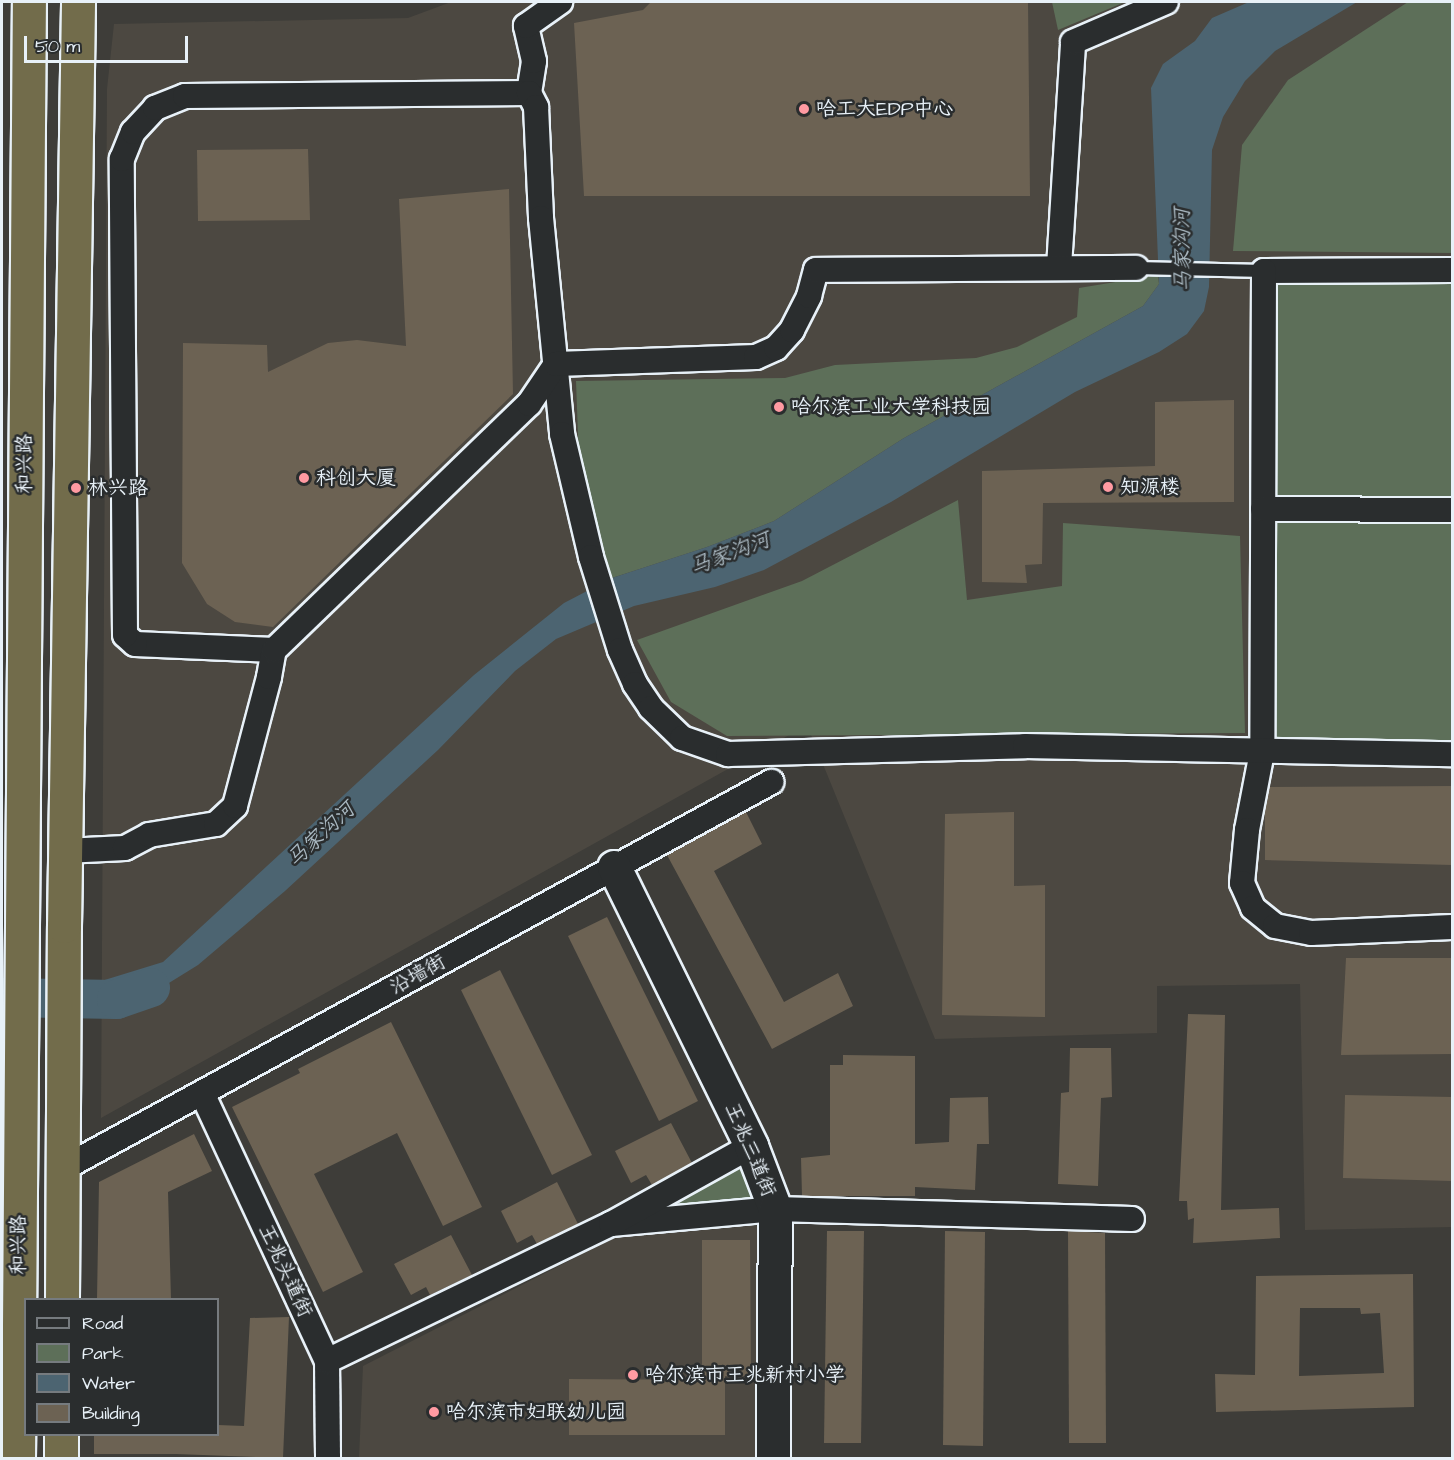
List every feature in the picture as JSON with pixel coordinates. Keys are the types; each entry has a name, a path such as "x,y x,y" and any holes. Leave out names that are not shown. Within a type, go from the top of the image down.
{"highway":[{"name":"和兴路","path":"18,1458 19,1068 29,2"},
{"path":"62,1298 64,1168 62,1066 78,2"},
{"path":"61,1436 61,1458"}],"street":[{"path":"560,2 526,26 534,61 530,93 536,107 541,218 562,434 591,557 620,650 635,684 651,708 682,738 728,754 1025,746 1452,754"},
{"path":"1059,267 1073,42 1166,2"},
{"path":"274,650 135,644 125,635 122,159 133,132 155,108 185,96 530,93"},
{"path":"556,364 756,357 776,348 792,330 809,296 816,270 1136,268"},
{"path":"1452,270 1264,272 1262,752 1247,830 1242,883 1253,908 1275,926 1311,933 1452,927"},
{"path":"65,851 125,848 149,835 216,824 235,806 274,650 529,404 556,364"},
{"path":"1263,509 1452,510"},
{"name":"沿墙街","path":"64,1168 771,782"},
{"name":"王兆三道街","path":"614,867 751,1146 775,1209 773,1458"},
{"name":"王兆头道街","path":"202,1094 327,1361 328,1458"},
{"path":"327,1361 610,1224 751,1146"},
{"path":"610,1224 775,1209 1132,1219"}],"lane":[{"path":"1136,268 1264,272"}],"shaded area":[{"name":"哈尔滨工业大学科技园","path":"451,2 1452,2 1452,1227 1305,1230 1300,984 1157,986 1157,1033 935,1039 807,725 101,1118 107,89 114,24 408,18"},
{"name":"哈尔滨市王兆新村小学","path":"761,1225 758,1458 359,1458 363,1366 614,1238"}],"green space":[{"path":"1052,2 1125,2 1058,30"},
{"path":"1408,2 1452,2 1452,253 1233,251 1242,145 1288,80"},
{"path":"1158,275 1159,284 1143,306 904,438 774,521 707,547 612,578 579,462 576,381 785,378 835,365 976,358 1017,347 1077,317 1079,288"},
{"path":"1452,280 1452,502 1274,500 1274,284"},
{"path":"958,500 967,600 1062,586 1063,523 1240,536 1245,733 727,736 671,702 637,640 802,581"},
{"path":"1275,517 1452,518 1452,743 1272,743"},
{"path":"748,1155 775,1209 643,1213"}],"water":[{"path":"1249,2 1357,2 1275,51 1245,81 1223,117 1212,150 1209,287 1204,311 1187,334 1159,352 1075,392 891,502 764,570 715,587 634,606 556,639 515,671 438,750 285,891 198,965 156,991 99,1011 98,982 163,962 474,675 564,603 612,578 707,547 774,521 904,438 1143,306 1159,284 1151,88 1163,64 1195,41 1212,18"}],"building":[{"name":"哈工大EDP中心","path":"651,2 1028,2 1030,196 584,196 574,23 643,10"},
{"path":"308,149 310,220 198,221 197,150"},
{"name":"科创大厦","path":"509,189 513,394 273,627 235,622 207,604 182,563 183,343 267,345 268,372 328,343 357,340 406,346 399,199"},
{"name":"知源楼","path":"1234,400 1234,502 1043,503 1042,564 1025,565 1027,583 982,582 982,471 1155,466 1155,402"},
{"path":"1452,786 1452,865 1265,860 1265,812 1270,787"},
{"path":"746,812 762,844 714,871 784,1002 838,973 853,1006 772,1049 667,855"},
{"path":"1014,812 1014,886 1045,885 1045,1017 942,1015 945,814"},
{"path":"607,917 698,1101 659,1121 568,936"},
{"path":"1346,958 1452,958 1452,1054 1341,1055"},
{"path":"500,970 592,1155 552,1175 461,990"},
{"path":"1188,1014 1225,1015 1221,1210 1279,1208 1280,1238 1193,1243 1194,1218 1188,1220 1187,1201 1179,1201"},
{"path":"391,1022 482,1207 443,1226 397,1133 314,1174 363,1272 323,1292 232,1107 300,1073 298,1069"},
{"path":"1070,1048 1111,1048 1112,1097 1101,1098 1098,1186 1058,1184 1061,1093 1069,1092"},
{"path":"843,1055 915,1056 915,1144 949,1142 950,1098 988,1097 989,1144 977,1144 975,1190 915,1187 915,1196 802,1196 801,1158 830,1155 830,1065 843,1065"},
{"path":"1345,1095 1452,1097 1452,1181 1343,1178"},
{"path":"671,1123 692,1163 652,1185 646,1175 631,1183 615,1151"},
{"path":"194,1134 212,1171 168,1192 171,1298 97,1298 99,1182"},
{"path":"557,1182 578,1224 537,1244 532,1235 517,1243 501,1211"},
{"path":"827,1231 864,1231 861,1443 824,1443"},
{"path":"945,1231 985,1232 983,1446 943,1445"},
{"path":"1068,1231 1105,1233 1106,1443 1069,1443"},
{"path":"451,1235 472,1275 430,1295 426,1287 411,1295 394,1264"},
{"path":"702,1240 750,1240 751,1376 725,1376 725,1435 569,1435 569,1379 702,1380"},
{"path":"1413,1274 1414,1407 1216,1412 1215,1374 1255,1375 1256,1276","holes":["1300,1308 1360,1308 1361,1314 1380,1313 1384,1373 1299,1376"]},
{"path":"289,1317 283,1458 94,1454 94,1436 219,1436 219,1425 244,1426 250,1318"}],"waterway":[{"name":"马家沟河","path":"2,997 116,999 150,987"}],"place":[{"name":"哈工大EDP中心","path":"804,109"},
{"name":"哈尔滨工业大学科技园","path":"779,407"},
{"name":"科创大厦","path":"304,478"},
{"name":"知源楼","path":"1108,487"},
{"name":"林兴路","path":"76,488"},
{"name":"哈尔滨市王兆新村小学","path":"633,1375"},
{"name":"哈尔滨市妇联幼儿园","path":"434,1412"}]}
